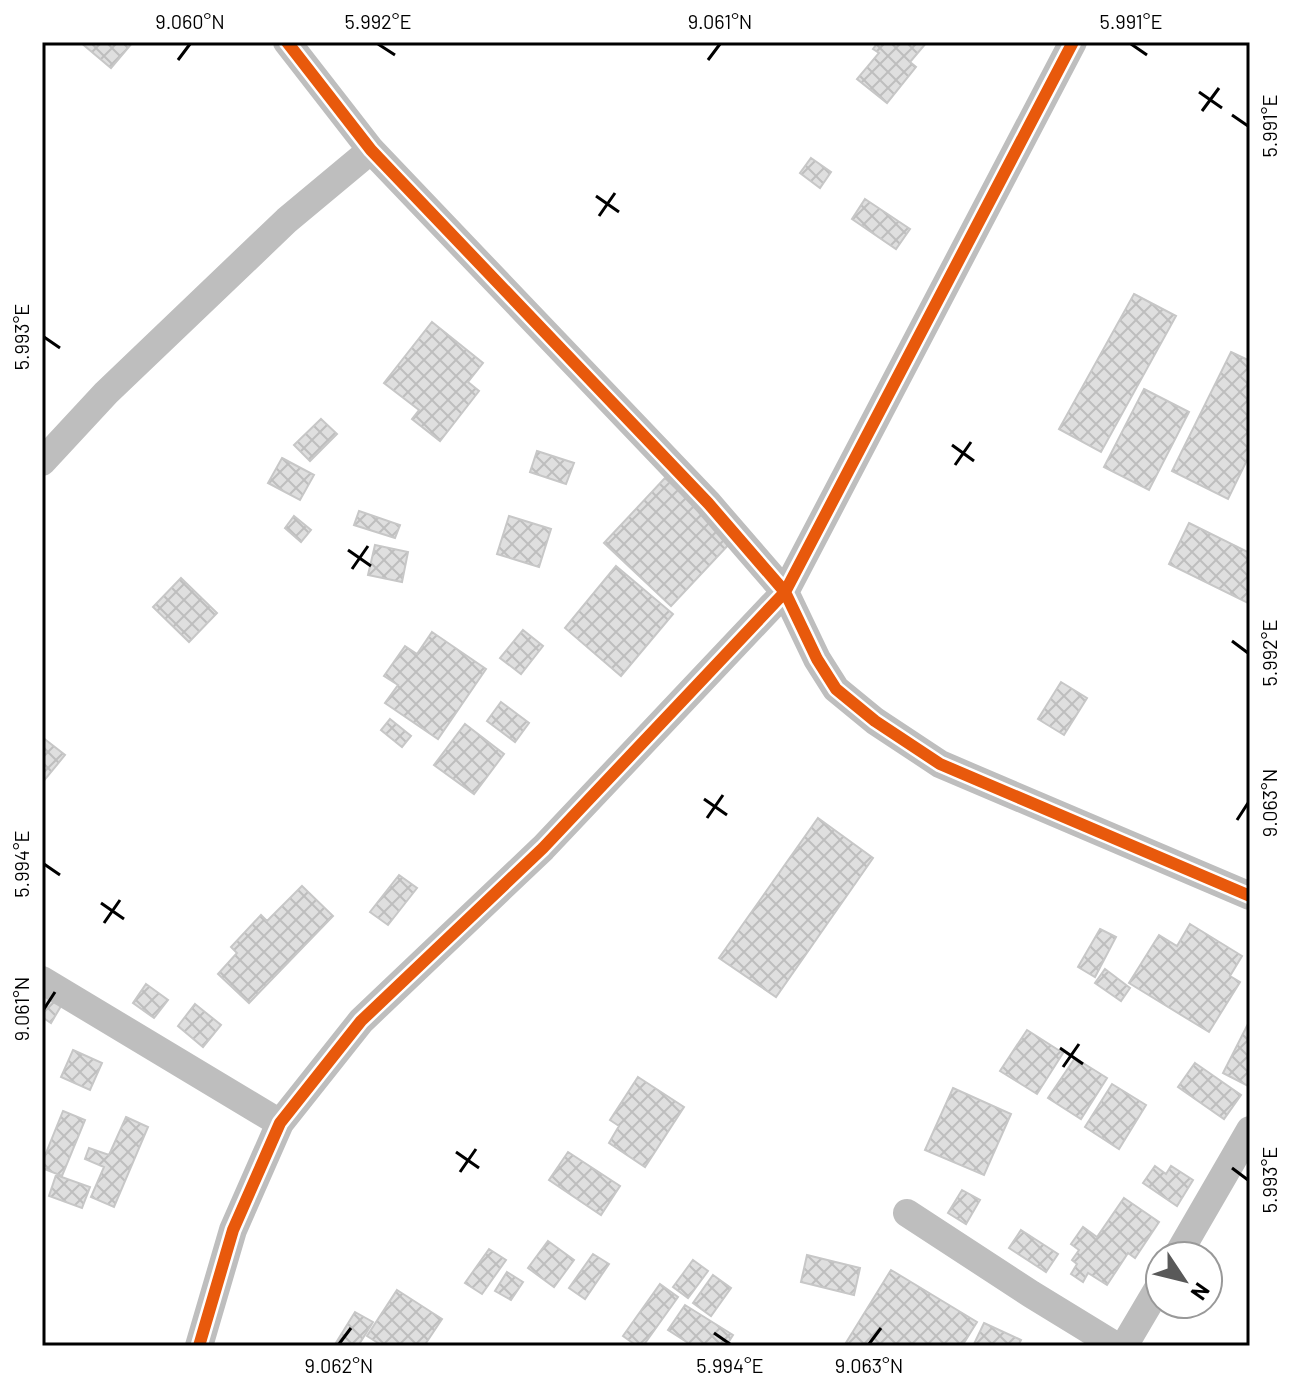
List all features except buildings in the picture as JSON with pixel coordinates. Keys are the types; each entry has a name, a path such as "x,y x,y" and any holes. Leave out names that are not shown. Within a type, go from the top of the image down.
{"street":[{"path":"287,42 371,150 708,503 785,592 817,659 836,689 875,721 940,764 1250,896"},
{"path":"199,1346 233,1230 280,1123 361,1021 543,848 785,592 1073,42"},
{"path":"42,462 106,393 276,231 371,150"},
{"path":"42,980 280,1123"},
{"path":"1186,1240 1250,1130"},
{"path":"907,1213 1116,1346"},
{"path":"1124,1346 1144,1312"}],"cycle path":[{"path":"287,42 371,150 708,503 785,592 817,659 836,689 875,721 940,764 1250,896"},
{"path":"199,1346 233,1230 280,1123 361,1021 543,848 785,592 1073,42"}]}
